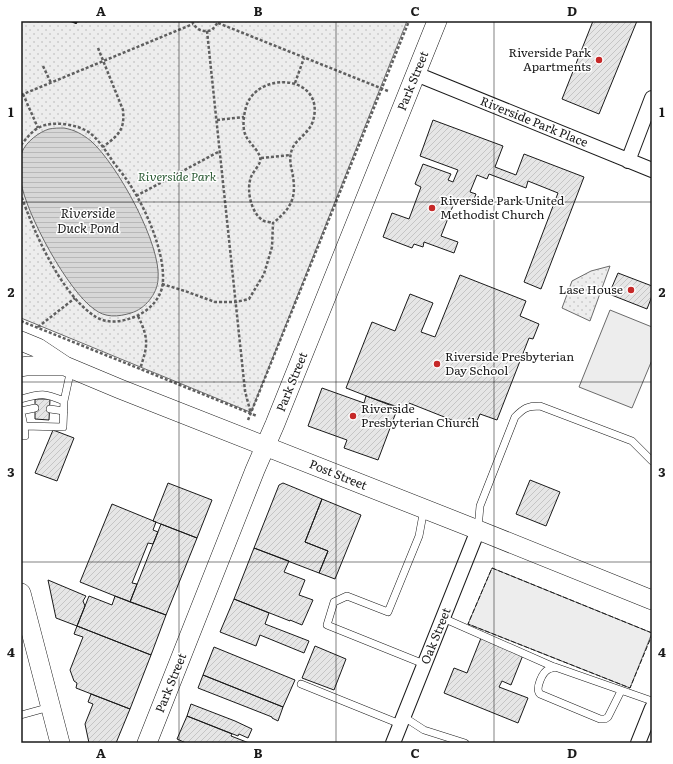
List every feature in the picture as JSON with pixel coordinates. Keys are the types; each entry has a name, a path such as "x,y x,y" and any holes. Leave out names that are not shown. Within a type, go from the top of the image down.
{"street":[{"name":"Park Street","path":"147,743 436,21"},
{"name":"Riverside Park Place","path":"416,74 652,170"},
{"path":"628,161 652,98"},
{"path":"21,341 38,348 68,367"},
{"name":"Post Street","path":"21,367 68,367 652,600"},
{"name":"Oak Street","path":"393,743 478,530"},
{"path":"22,598 60,743"},
{"path":"638,743 652,708"}],"lane":[{"path":"24,426 63,427 68,367"},
{"path":"21,399 40,394 50,395 64,401"},
{"path":"478,530 480,506 516,417 523,409 531,406 540,406 632,441 652,461"},
{"path":"21,436 25,436 21,412 35,408"},
{"path":"50,409 64,411"},
{"path":"424,509 419,536 388,612 347,596 334,602 327,625 424,664"},
{"path":"443,618 555,667 652,701"},
{"path":"555,667 550,668 545,672 538,688 538,692 600,719 608,717 621,691"},
{"path":"301,684 424,730 465,743"},
{"path":"21,714 51,706"}],"path":[{"path":"248,420 409,21"},
{"path":"38,128 22,95 193,22 200,30 207,31 215,27 218,22 388,91"},
{"path":"207,31 245,391 251,414"},
{"path":"98,48 123,110 124,120 122,128 116,137 103,147"},
{"path":"295,83 304,58"},
{"path":"43,66 51,83"},
{"path":"282,82 295,83 306,90 314,100 315,111 313,123 304,136 294,146 290,155 295,191 291,205 283,216 273,223 264,220 251,204 249,191 250,179 260,163 261,158 259,152 251,145 245,133 244,117 248,102 258,91 271,84 282,82"},
{"path":"216,120 244,117"},
{"path":"21,145 27,137 38,128 57,123 73,126 89,132 103,147 136,196 146,216 161,255 162,288 154,304 143,314 126,321 111,322 97,318 84,308 75,298 44,250 28,216 21,195"},
{"path":"136,196 220,151"},
{"path":"261,158 290,155"},
{"path":"162,284 215,302 236,302 249,299 264,274 272,247 273,223"},
{"path":"38,327 75,298"},
{"path":"138,316 146,332 147,340 145,355 140,369"},
{"path":"21,320 257,416"}],"green space":[{"name":"Riverside Park","path":"21,21 407,21 251,412 21,318"},
{"path":"610,266 590,321 562,308 572,281 591,271"},
{"path":"610,310 652,327 652,360 632,408 579,387"},
{"path":"492,568 652,633 630,688 468,624"}],"water":[{"name":"Riverside Duck Pond","path":"64,128 85,136 102,152 125,186 136,206 153,247 157,265 157,285 153,296 141,308 131,313 116,316 103,314 98,312 84,300 72,286 50,251 39,232 31,213 21,182 20,167 22,152 30,141 41,132 49,129"}],"building":[{"name":"Riverside Park Apartments","path":"593,21 637,21 599,114 562,99"},
{"name":"Riverside Park United Methodist Church","path":"433,120 503,146 495,167 516,175 524,154 584,177 541,289 524,282 558,193 528,181 526,188 489,174 487,179 477,175 470,192 476,194 472,204 456,198 441,236 458,242 454,253 424,242 423,247 414,244 412,248 383,237 392,213 409,219 421,187 415,184 423,164 451,174 448,180 453,182 458,170 420,156"},
{"name":"Lase House","path":"618,273 652,286 652,296 647,309 609,294"},
{"name":"Riverside Presbyterian Day School","path":"460,275 526,301 520,316 539,324 533,339 529,338 497,420 480,414 477,421 469,418 467,426 409,403 405,411 346,388 372,322 395,331 410,294 433,303 421,332 435,337"},
{"name":"Riverside Presbyterian Church","path":"322,388 364,403 366,396 398,407 378,460 344,448 347,440 308,426"},
{"path":"35,399 50,399 49,420 35,419"},
{"path":"53,430 74,438 57,481 35,473"},
{"path":"530,480 560,492 546,526 516,514"},
{"path":"168,483 212,500 197,538 153,521"},
{"path":"283,483 322,499 305,542 328,551 319,573 254,548 279,485"},
{"path":"322,499 361,515 335,579 319,573 328,551 305,542"},
{"path":"112,504 156,522 153,530 158,532 153,544 148,543 132,583 137,584 130,602 80,582"},
{"path":"161,524 197,538 166,615 130,602"},
{"path":"254,548 289,561 284,572 305,580 299,595 313,600 302,625 234,599"},
{"path":"48,580 86,596 83,601 85,606 77,626 56,618"},
{"path":"89,596 112,605 115,596 166,615 151,655 77,626"},
{"path":"234,599 269,613 265,624 309,641 304,653 260,635 256,646 220,632"},
{"path":"77,626 151,655 130,709 76,688 77,683 74,681 70,670 83,637 74,634"},
{"path":"481,638 523,655 511,685 502,681 499,687 528,698 518,723 444,693 454,668 467,673"},
{"path":"315,646 346,659 334,690 302,678"},
{"path":"214,647 295,680 283,707 203,675"},
{"path":"203,675 283,707 278,721 272,717 198,688"},
{"path":"91,694 130,709 116,743 89,743 85,724 93,704 88,702"},
{"path":"191,704 252,729 248,738 239,734 238,736 187,716"},
{"path":"187,716 232,734 231,736 249,743 186,743 177,739"}],"fence":[{"path":"652,633 492,568 468,624 630,688 652,635"}],"wall":[{"path":"71,21 76,23 77,21"}],"place":[{"name":"Riverside Park Apartments","path":"599,60"},
{"name":"Riverside Park United Methodist Church","path":"432,208"},
{"name":"Lase House","path":"631,290"},
{"name":"Riverside Presbyterian Day School","path":"437,364"},
{"name":"Riverside Presbyterian Church","path":"353,416"}]}
